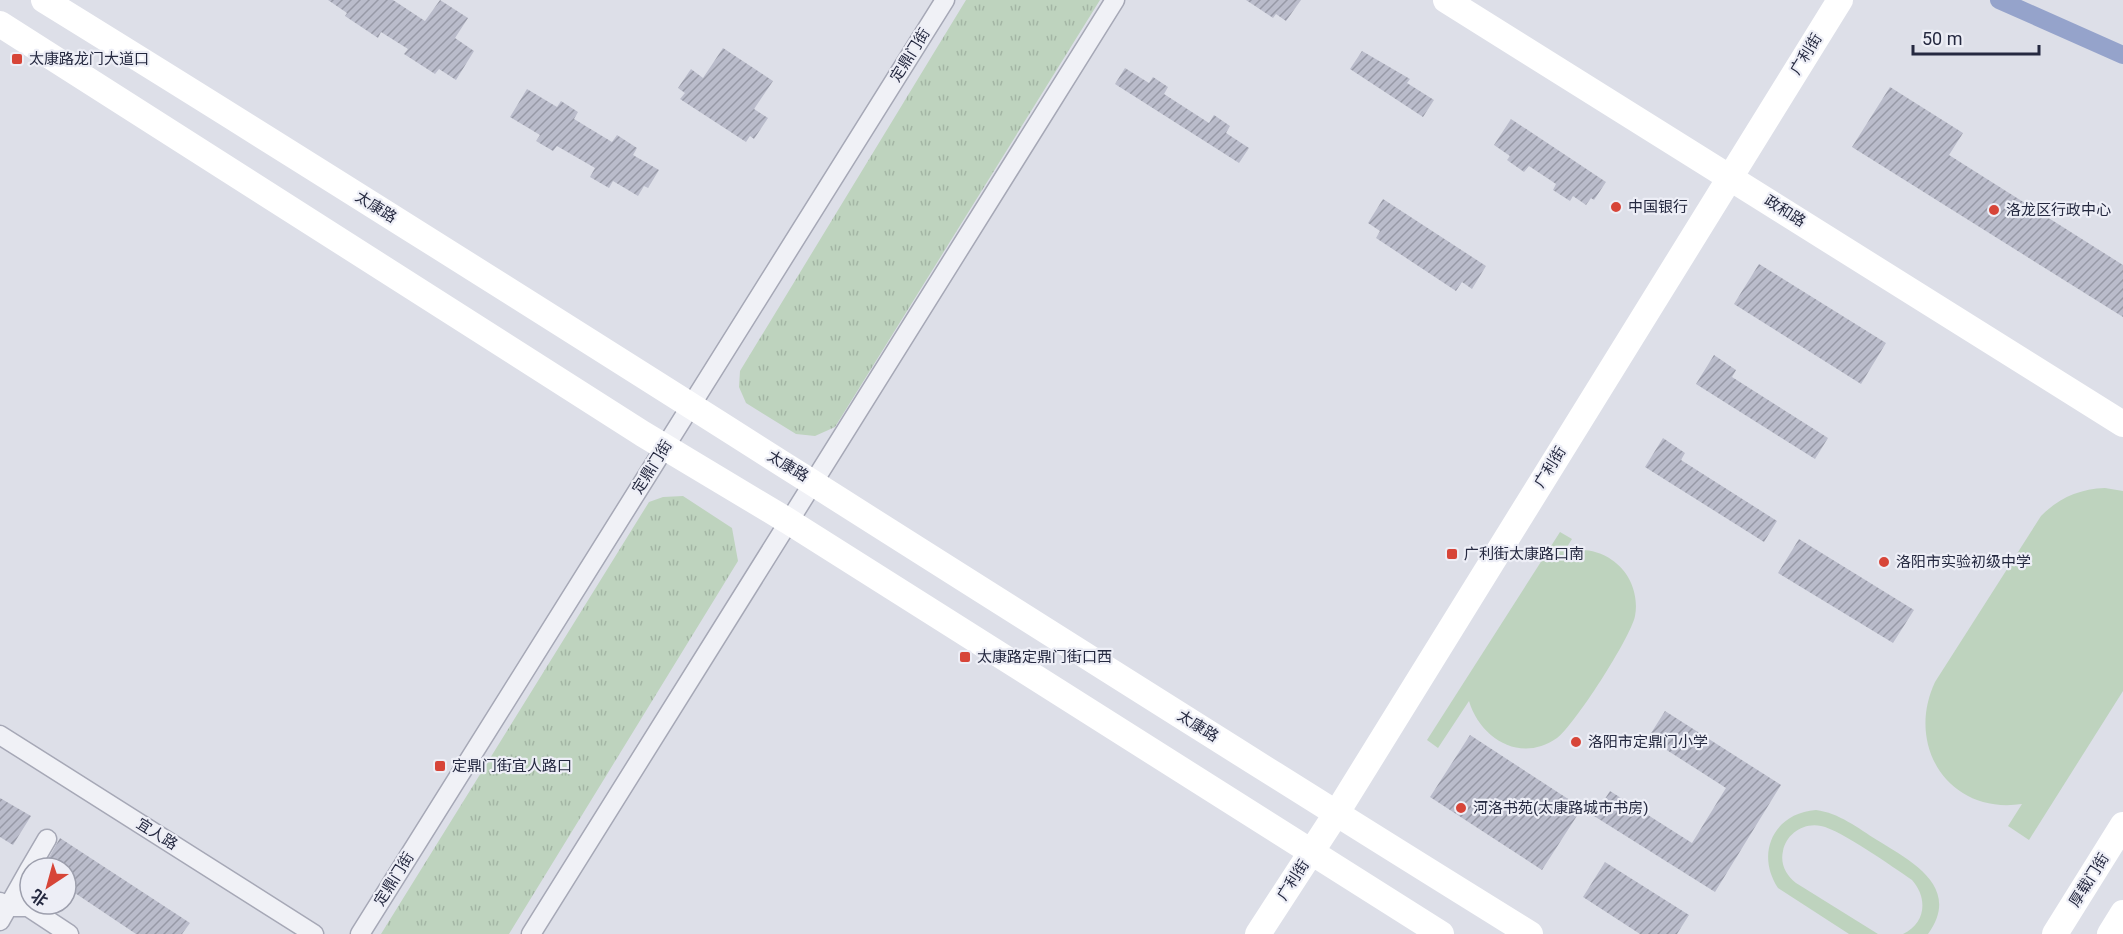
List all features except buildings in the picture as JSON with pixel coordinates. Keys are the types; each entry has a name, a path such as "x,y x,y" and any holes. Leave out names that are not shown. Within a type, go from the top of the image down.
{"main road":[{"name":"太康路","path":"44,0 813,481 1330,810 1530,934"},
{"name":"政和路","path":"1446,0 1727,166 2123,406"},
{"name":"政和路","path":"1470,0 2123,424"},
{"name":"广利街","path":"1258,934 1305,849 1727,166 1823,0"},
{"name":"广利街","path":"1727,166 1840,0"},
{"path":"0,24 664,447 788,521 1441,934"},
{"name":"厚载门街","path":"2055,934 2123,825"},
{"name":"广利街","path":"1241,934 1305,849"},
{"path":"2110,934 2123,913"}],"street":[{"name":"定鼎门街","path":"360,934 945,0"},
{"path":"531,934 1115,0"},
{"name":"宜人路","path":"0,735 314,934"},
{"name":"宜人路","path":"0,748 293,934"},
{"path":"37,856 47,839"},
{"path":"3,910 18,887"},
{"path":"3,910 28,907 69,934"}],"green space":[{"path":"966,0 1100,0 835,427 815,436 796,434 746,403 739,387 740,371"},
{"path":"2105,488 2123,491 2123,691 2029,840 2008,826 2022,804 1996,805 1973,799 1954,787 1940,771 1930,752 1926,730 1927,706 1935,682 2041,516 2055,504 2070,496 2087,490"},
{"path":"683,496 732,528 738,561 509,934 381,934 649,502 663,497"},
{"path":"1560,532 1572,539 1564,552 1583,550 1601,554 1618,565 1628,577 1634,592 1636,608 1624,642 1588,700 1557,738 1543,745 1529,748 1503,743 1482,726 1469,701 1438,748 1427,740"},
{"path":"1816,810 1833,814 1855,826 1904,857 1928,877 1936,889 1939,902 1937,917 1928,934 1903,934 1916,923 1922,910 1921,894 1912,880 1854,841 1821,826 1802,828 1788,839 1782,860 1785,869 1796,883 1878,934 1849,934 1778,888 1771,875 1768,861 1773,837 1779,827 1789,819 1801,813"}],"waterway":[{"path":"1999,0 2123,55"}],"place":[{"name":"太康路龙门大道口","path":"17,59"},
{"name":"中国银行","path":"1616,207"},
{"name":"洛龙区行政中心","path":"1994,210"},
{"name":"广利街太康路口南","path":"1452,554"},
{"name":"洛阳市实验初级中学","path":"1884,562"},
{"name":"太康路定鼎门街口西","path":"965,657"},
{"name":"洛阳市定鼎门小学","path":"1576,742"},
{"name":"定鼎门街宜人路口","path":"440,766"},
{"name":"河洛书苑(太康路城市书房)","path":"1461,808"}]}
